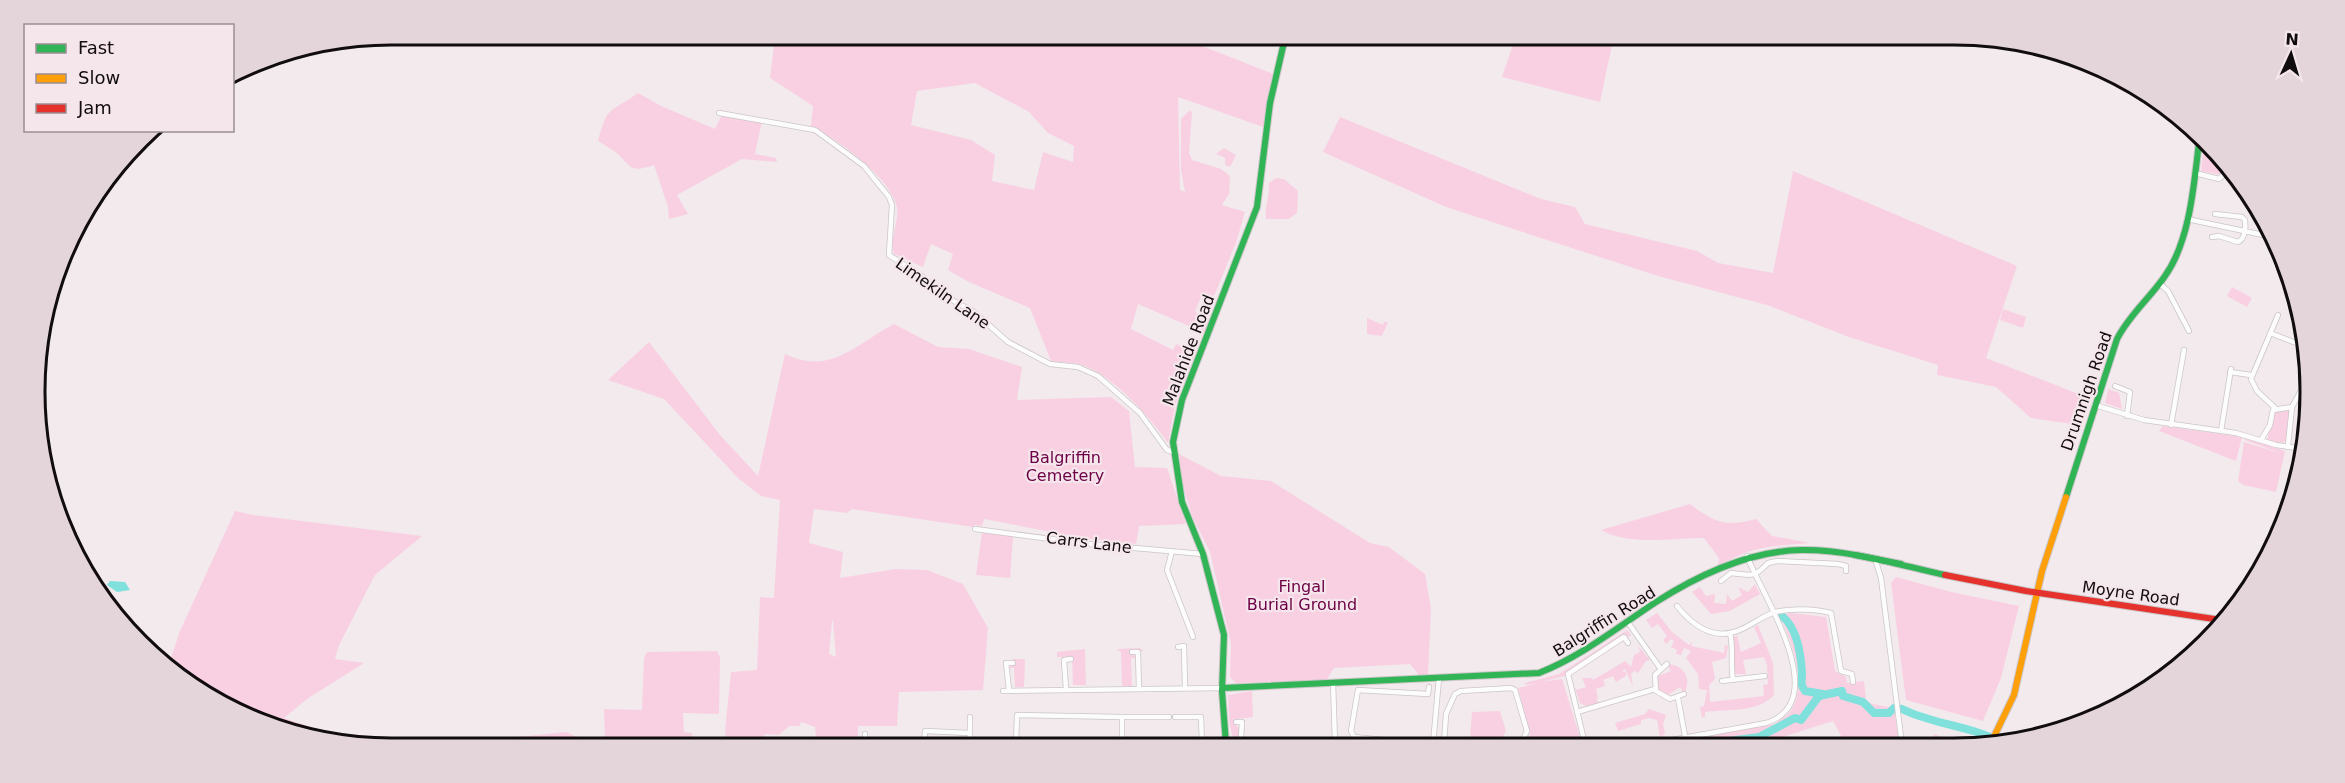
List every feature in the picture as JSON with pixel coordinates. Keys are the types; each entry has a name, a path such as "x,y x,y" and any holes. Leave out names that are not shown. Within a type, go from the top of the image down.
{"main road":[{"name":"Malahide Road","path":"1226,738 1222,688 1224,635 1203,554 1182,502 1173,452 1174,433 1182,400 1257,207 1270,103 1283,45"},
{"name":"Drumnigh Road","path":"1995,735 2019,679 2037,593 2095,405 2123,327 2160,284 2178,250 2187,219 2199,146"},
{"name":"Balgriffin Road","path":"1222,688 1539,674 1563,664 1627,621 1717,568 1747,556 1773,550 1803,549 1885,559 1913,568"},
{"name":"Balgriffin Road","path":"1845,555 1913,568"},
{"name":"Moyne Road","path":"1913,568 2037,593 2215,619"}],"street":[{"name":"Limekiln Lane","path":"719,112 815,130 855,159 874,177 892,205 889,255 974,312 1008,342 1050,364 1078,367 1098,375 1140,413 1167,450 1173,452"},
{"path":"2195,173 2219,179 2223,175"},
{"path":"2212,237 2219,236 2238,242 2245,230 2245,220 2242,217 2215,214"},
{"path":"2187,219 2262,234"},
{"path":"2160,284 2168,291 2189,331"},
{"path":"2274,408 2252,384 2251,375 2278,315"},
{"path":"2270,333 2296,343"},
{"path":"2171,425 2184,349"},
{"path":"2222,431 2231,370 2251,375"},
{"path":"2115,386 2130,392 2127,416"},
{"path":"2288,445 2292,407 2300,392"},
{"path":"2095,405 2127,416 2171,425 2246,434 2261,440 2295,447"},
{"path":"2274,408 2292,407"},
{"path":"2261,440 2268,432 2274,408"},
{"name":"Carrs Lane","path":"975,529 1203,554"},
{"path":"1172,551 1167,570 1192,637"},
{"path":"1676,738 1766,723 1785,713 1792,696 1793,666 1774,613 1747,556"},
{"path":"1721,581 1731,573 1748,577 1762,571 1768,563 1790,560 1838,564 1846,566 1846,571"},
{"path":"1876,562 1881,578 1901,738"},
{"path":"1677,606 1686,618 1704,630 1730,633 1774,613 1798,609 1831,613 1841,671 1852,674 1853,682"},
{"path":"1627,621 1660,668"},
{"path":"1730,633 1734,647 1730,658 1733,680"},
{"path":"1584,738 1568,674 1624,637 1628,643"},
{"path":"1178,647 1184,646 1185,687"},
{"path":"1132,652 1138,652 1139,689"},
{"path":"1066,689 1064,660 1071,659"},
{"path":"1013,663 1006,663 1006,690 1222,688"},
{"path":"1667,664 1660,668 1653,680 1655,689 1664,698 1678,698 1684,694"},
{"path":"1722,681 1765,676"},
{"path":"1433,738 1438,678"},
{"path":"1333,682 1335,738"},
{"path":"1364,738 1354,737 1351,731 1358,690 1428,694 1429,687"},
{"path":"1444,738 1446,714 1455,694 1461,691 1511,688 1515,690 1527,731 1524,738"},
{"path":"1577,712 1655,689"},
{"path":"1678,698 1685,736"},
{"path":"1016,738 1017,715 1201,717 1202,738"},
{"path":"970,717 970,738"},
{"path":"1122,717 1122,738"},
{"path":"1236,722 1242,722 1241,738"},
{"path":"924,738 925,731 970,733"}],"green space":[{"path":"774,45 1200,45 1273,74 1266,128 1178,97 1180,190 1185,192 1181,170 1181,119 1190,110 1192,113 1189,153 1192,160 1221,169 1230,176 1229,194 1222,205 1245,212 1236,243 1215,294 1211,298 1202,295 1195,312 1209,319 1205,333 1138,304 1131,329 1173,350 1176,344 1196,352 1175,405 1168,443 1129,397 1104,376 1079,364 1051,361 1030,308 969,282 948,270 953,254 931,244 923,267 894,254 897,208 893,197 875,172 848,150 811,126 813,106 770,78","holes":["975,83 1029,112 1048,133 1074,146 1073,162 1043,152 1034,190 992,181 995,155 971,140 911,125 917,91"]},
{"path":"1513,45 1612,45 1600,102 1502,77"},
{"path":"638,93 661,106 715,129 722,115 762,121 755,154 776,158 777,162 742,159 677,195 688,214 669,219 668,207 654,165 633,168 616,152 598,141 607,115"},
{"path":"1340,117 1541,199 1575,207 1585,224 1697,251 1718,263 1773,273 1793,171 2017,266 1986,358 2089,398 2079,425 2031,418 1996,387 1937,375 1938,365 1849,337 1767,305 1658,276 1446,207 1323,152"},
{"path":"1224,148 1236,155 1230,167 1225,165 1225,158 1216,154"},
{"path":"2203,151 2223,174 2222,175 2201,171"},
{"path":"1276,178 1284,179 1298,191 1297,213 1289,219 1266,219 1269,183"},
{"path":"2232,287 2252,298 2247,307 2227,296"},
{"path":"2003,309 2026,317 2023,328 2000,320"},
{"path":"1367,318 1383,325 1384,322 1388,322 1382,336 1367,334"},
{"name":"Balgriffin Cemetery","path":"894,324 938,347 969,349 1022,367 1017,400 1111,397 1129,411 1135,467 1167,468 1186,524 1139,526 1136,544 1083,538 984,519 982,526 974,525 973,527 852,509 847,513 814,509 809,543 843,552 840,578 896,569 927,570 963,584 988,628 983,690 899,692 897,726 858,726 858,737 816,737 815,727 801,722 800,726 789,726 779,735 765,734 764,738 726,738 731,672 757,670 760,597 774,598 780,500 761,496 739,479 664,399 608,380 649,342 720,435 758,476 785,354 801,360 816,361 843,355","holes":["832,621 833,621 836,657 829,654"]},
{"path":"2108,389 2119,393 2122,409 2105,403"},
{"path":"2290,409 2286,441 2280,444 2267,440 2275,412"},
{"path":"2163,426 2242,437 2236,461 2159,431"},
{"path":"2245,438 2285,451 2276,492 2243,485 2238,481 2244,442 2283,454 2245,440"},
{"name":"Fingal Burial Ground","path":"1179,454 1221,476 1271,481 1370,543 1389,547 1425,574 1431,609 1428,675 1419,675 1410,664 1334,668 1326,681 1236,683 1230,677 1231,644 1210,552 1192,516 1183,485"},
{"path":"1690,504 1721,522 1736,523 1756,519 1772,536 1810,543 1773,546 1751,551 1718,567 1719,558 1704,538 1638,540 1612,535 1601,530"},
{"path":"235,511 422,536 375,575 339,645 335,659 364,663 307,699 284,718 321,730 259,712 199,680 171,658 180,631"},
{"path":"982,533 1013,536 1010,578 976,575"},
{"path":"1896,577 1951,592 2019,606 2001,678 1983,721 1906,700 1891,583"},
{"path":"1755,584 1760,594 1730,611 1711,614 1692,592 1700,587 1706,596 1715,594 1714,603 1726,604 1727,594 1732,601 1742,595 1738,587 1748,592"},
{"path":"1657,613 1672,632 1689,645 1693,641 1691,646 1724,653 1725,645 1728,646 1726,658 1712,662 1715,679 1709,685 1710,702 1764,696 1763,685 1768,684 1764,657 1743,660 1746,674 1734,674 1734,637 1737,635 1741,652 1761,643 1754,627 1758,625 1773,663 1774,695 1760,705 1705,712 1705,717 1702,718 1700,707 1704,706 1707,690 1699,689 1698,674 1686,658 1691,651 1684,648 1681,655 1676,654 1677,650 1671,647 1674,641 1671,639 1666,644 1663,640 1667,636 1658,624 1652,628 1646,620"},
{"path":"1791,613 1826,617 1835,671 1846,677 1847,683 1864,681 1866,700 1872,704 1894,708 1898,738 1842,738 1833,721 1780,738 1698,738 1775,724 1789,714 1798,689 1798,676 1793,650 1780,615"},
{"path":"1627,630 1631,635 1628,637 1625,633 1567,671 1565,676 1541,682 1562,679 1580,738 1528,738 1530,734 1518,688 1539,683 1525,685 1525,683 1559,674"},
{"path":"1638,646 1650,660 1646,661 1638,673 1634,671 1631,674 1633,686 1625,669 1622,671 1626,672 1626,676 1616,682 1613,676 1603,680 1605,686 1596,689 1598,698 1596,700 1600,703 1586,706 1580,703 1575,688 1577,690 1586,687 1582,678 1593,680 1625,661 1631,667 1634,655 1640,652"},
{"path":"1140,648 1144,651 1132,651 1136,658 1131,658 1132,686 1122,686 1121,652 1117,649"},
{"path":"1085,649 1086,685 1073,685 1072,657 1057,657 1057,652"},
{"path":"717,651 720,657 719,714 683,713 684,732 692,733 693,738 605,738 604,709 642,710 644,658 647,652"},
{"path":"1013,659 1025,659 1024,687 1015,687 1014,668 1008,668 1013,665"},
{"path":"1667,664 1678,667 1685,674 1687,683 1684,694 1680,687 1668,695 1657,689 1658,676 1671,671"},
{"path":"1252,691 1253,717 1230,720 1234,720 1239,729 1238,738 1233,738 1229,720 1228,695"},
{"path":"1649,709 1666,715 1663,724 1665,734 1660,737 1657,720 1649,718 1641,720 1641,724 1618,731 1615,723 1645,714"},
{"path":"1500,711 1506,731 1502,738 1470,738 1472,712"},
{"path":"566,732 579,738 507,738"}],"water":[{"path":"110,581 125,582 130,590 117,592 107,585"}],"waterway":[{"path":"1782,616 1795,634 1801,658 1803,689 1823,694"},
{"path":"1751,738 1759,737 1795,718 1801,720 1819,696 1842,691 1843,696 1863,702 1874,713 1889,713 1894,708 1902,709 1927,719 1988,736"}],"traffic: fast":[{"path":"1226,738 1222,691 1224,635 1203,554 1182,502 1173,442 1182,400 1257,207 1270,103 1283,45"},
{"path":"2066,497 2117,339 2127,322 2165,276 2180,246 2190,212 2199,146"},
{"path":"1223,688 1539,673 1585,650 1690,582 1726,566 1782,551 1837,552 1945,575"},
{"path":"1855,555 1901,564"}],"traffic: slow":[{"path":"1995,735 2014,695 2042,571 2066,497"}],"traffic: jam":[{"path":"1945,575 2026,591 2215,619"}]}
